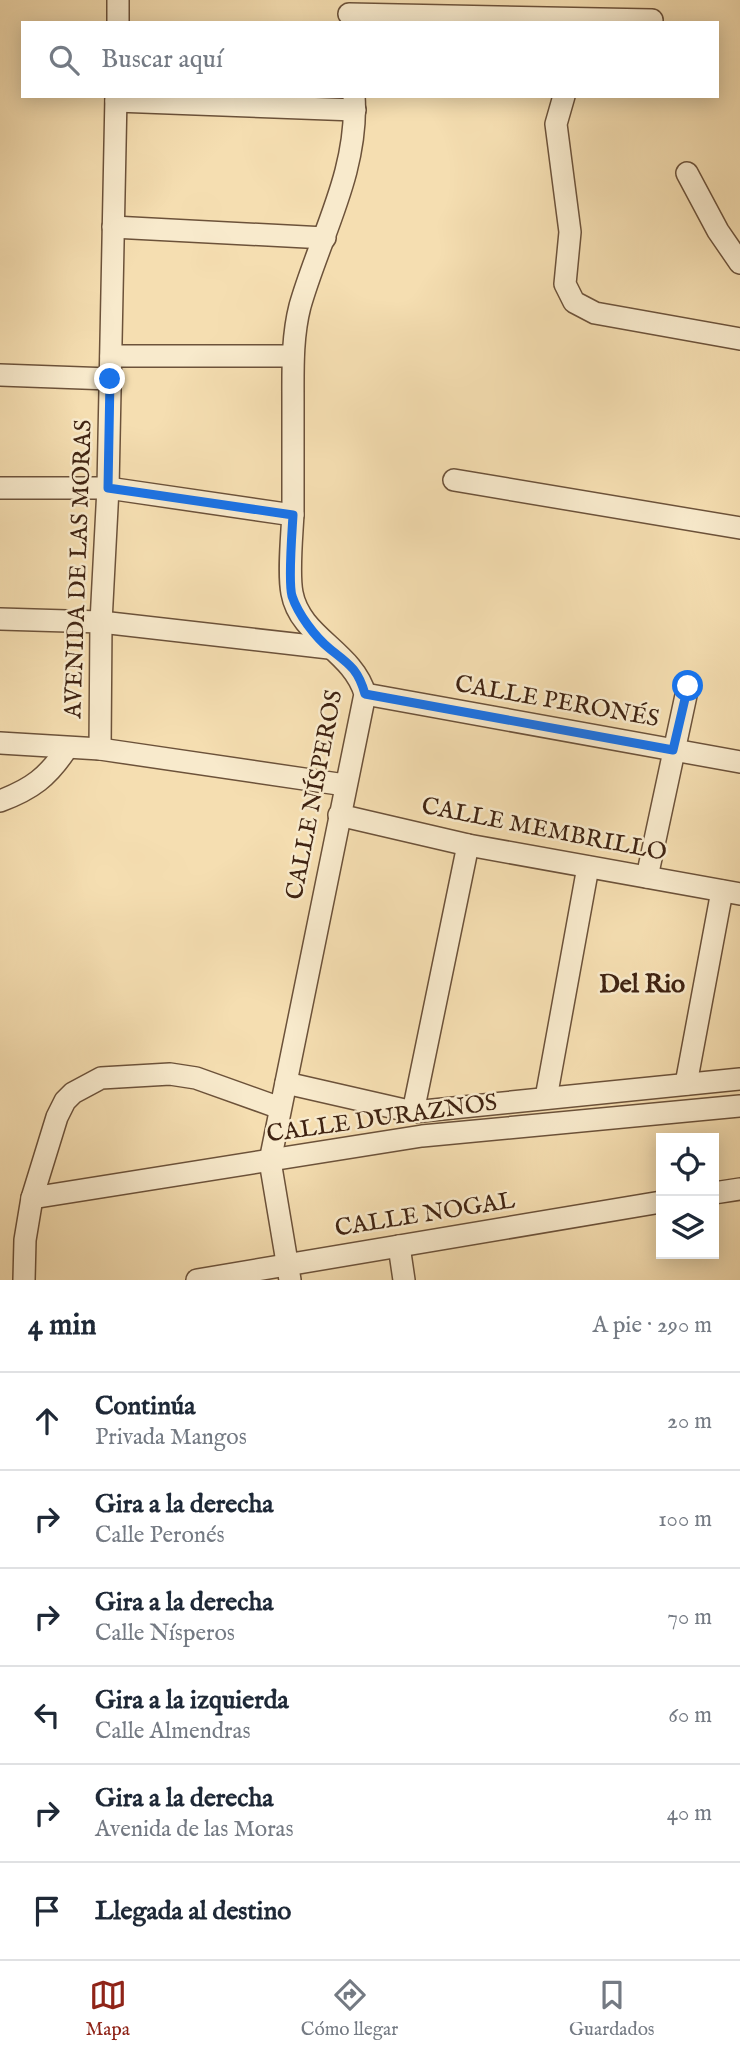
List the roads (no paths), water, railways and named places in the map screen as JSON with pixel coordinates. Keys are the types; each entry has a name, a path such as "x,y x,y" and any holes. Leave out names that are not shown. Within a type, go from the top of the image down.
{"street":[{"path":"118,0 118,21"},
{"path":"348,12 575,21 652,20"},
{"path":"563,98 556,124 570,232 565,284 574,302 595,313 740,339"},
{"path":"116,99 354,103"},
{"name":"AVENIDA DE LAS MORAS","path":"100,749 101,622 108,488 116,99"},
{"name":"CALLE NÍSPEROS","path":"289,1272 270,1160 365,694 362,682 351,665 329,648 305,620 292,596 293,356 300,308 349,165 354,103"},
{"path":"687,173 718,231 740,263"},
{"path":"113,227 326,238"},
{"path":"111,356 293,356"},
{"path":"0,375 110,379"},
{"path":"454,480 740,528"},
{"path":"0,488 108,488 293,515"},
{"path":"0,619 101,622 329,648"},
{"path":"647,877 688,686"},
{"name":"CALLE PERONÉS","path":"365,694 740,762"},
{"path":"0,743 100,749 345,785"},
{"path":"0,801 34,786 44,778 67,748"},
{"name":"CALLE MEMBRILLO","path":"339,815 468,845 731,893"},
{"path":"413,1112 468,845"},
{"path":"546,1098 588,867"},
{"path":"686,1084 731,893"},
{"path":"24,1280 25,1240 32,1198 50,1135 65,1101 86,1085 102,1078 170,1074 205,1081 281,1108"},
{"name":"CALLE DURAZNOS","path":"286,1083 413,1112 740,1079"},
{"name":"CALLE DURAZNOS","path":"32,1198 422,1136 740,1106"},
{"path":"719,1192 740,1189"},
{"name":"CALLE NOGAL","path":"197,1280 289,1272 399,1246 656,1203"},
{"path":"399,1246 404,1280"}],"district":[{"name":"Del Rio","path":"642,984"}]}
